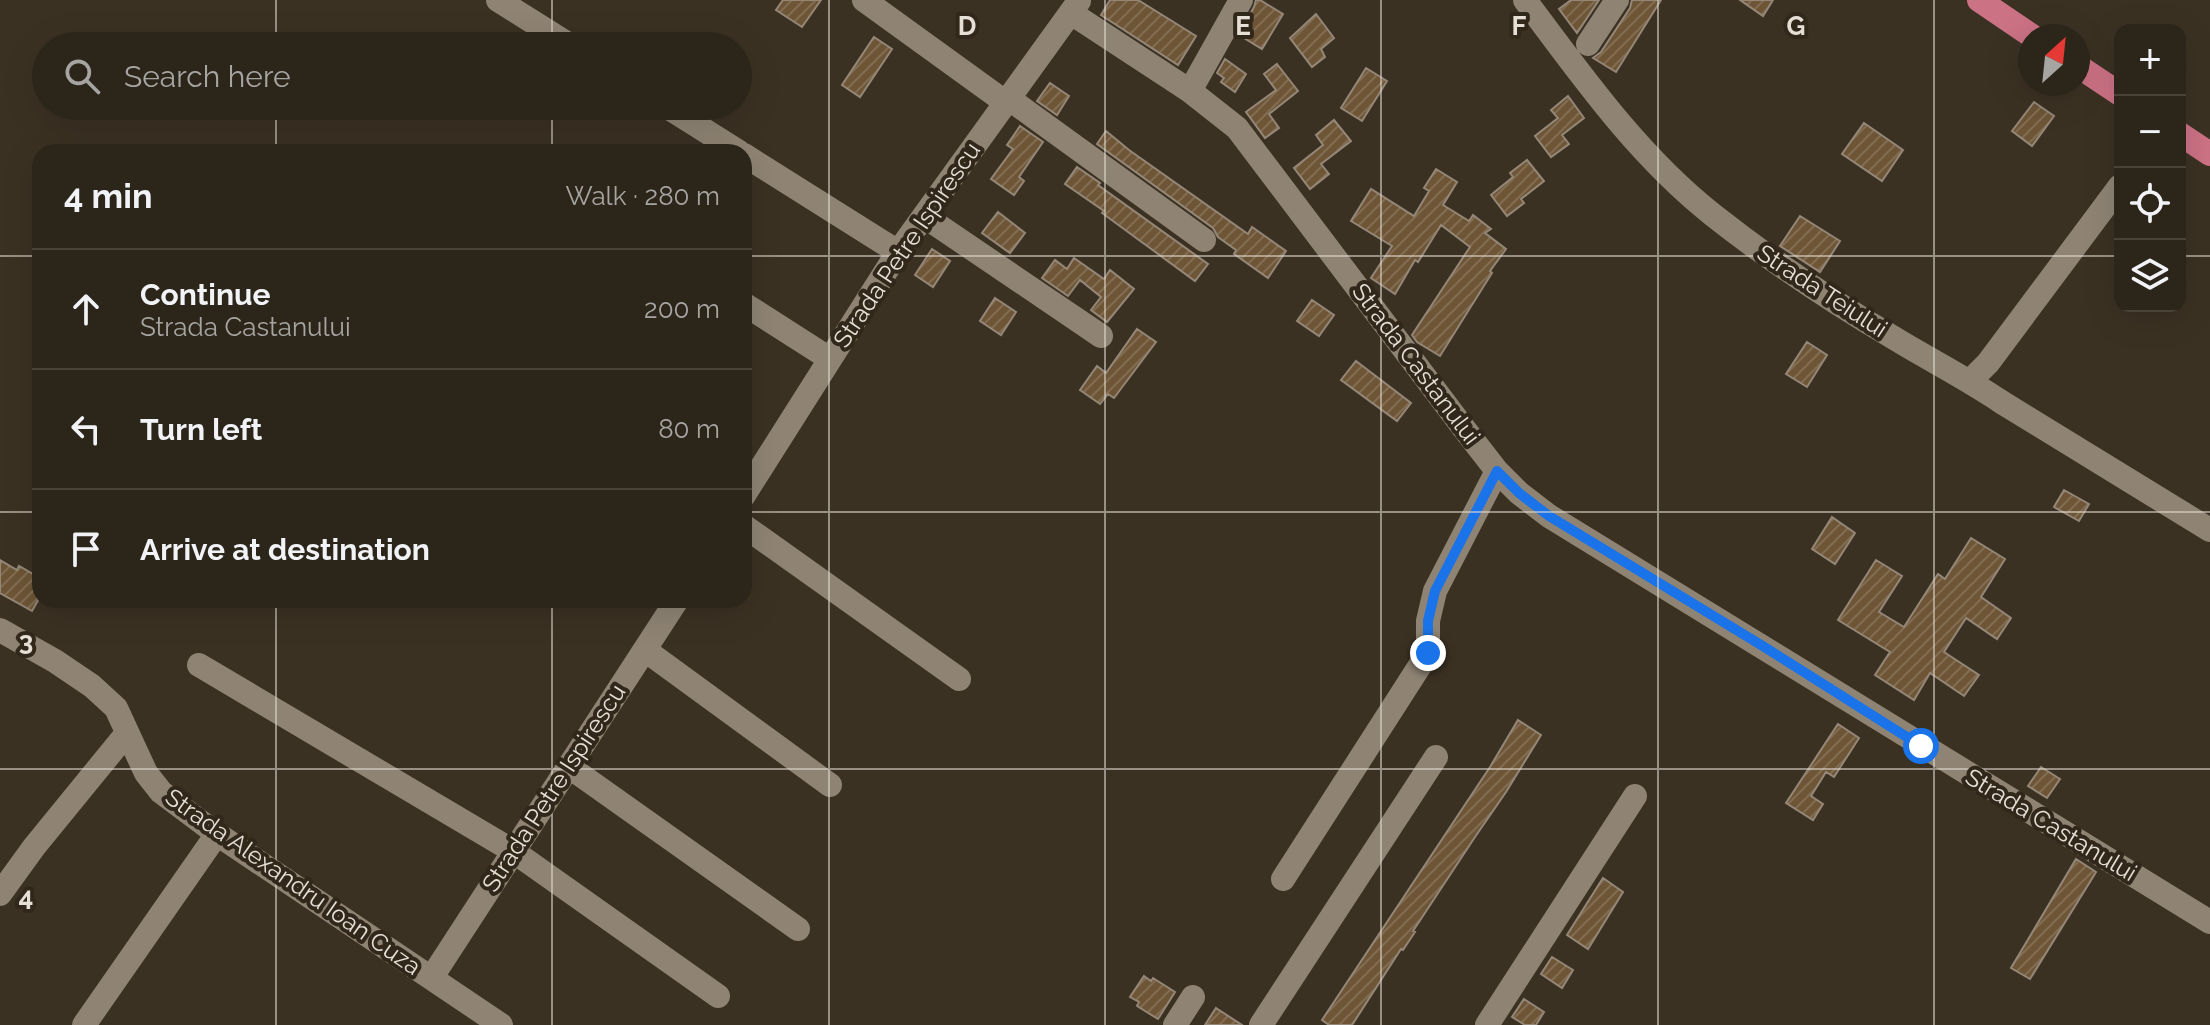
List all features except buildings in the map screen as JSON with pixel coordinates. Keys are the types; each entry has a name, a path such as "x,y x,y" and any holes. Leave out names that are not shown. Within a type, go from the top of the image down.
{"main road":[{"path":"1979,0 2018,26"},
{"path":"2090,74 2114,90"},
{"path":"2186,138 2210,154"}],"street":[{"path":"498,0 549,32"},
{"path":"864,0 1204,240"},
{"path":"1190,91 1241,0"},
{"name":"Strada Teiului","path":"1525,0 1584,79 1642,146 1710,213 1834,302 1970,381 2210,530"},
{"path":"1588,44 1617,0"},
{"name":"Strada Petre Ispirescu","path":"752,482 898,252 1075,6"},
{"name":"Strada Castanului","path":"1075,6 1237,128 1497,471 1519,493 1549,516 2210,922"},
{"path":"688,120 726,144"},
{"path":"752,160 898,252"},
{"path":"1970,381 1988,363 2114,194"},
{"path":"924,216 1101,336"},
{"path":"752,309 830,359"},
{"path":"1283,879 1421,667 1428,653 1428,621 1435,591 1497,471"},
{"path":"752,532 959,679"},
{"name":"Strada Petre Ispirescu","path":"432,977 672,608"},
{"name":"Strada Alexandru Ioan Cuza","path":"0,630 55,661 92,686 116,708 146,773 161,792 217,834 501,1025"},
{"path":"645,650 830,785"},
{"path":"199,665 513,851 718,996"},
{"path":"0,894 34,847 127,733"},
{"path":"1261,1025 1436,757"},
{"path":"568,766 798,929"},
{"path":"1487,1025 1635,796"},
{"path":"84,1025 217,834"},
{"path":"1175,1025 1193,997"}],"route":[{"path":"1428,653 1428,621 1435,591 1497,471 1549,516 1921,746"}]}
